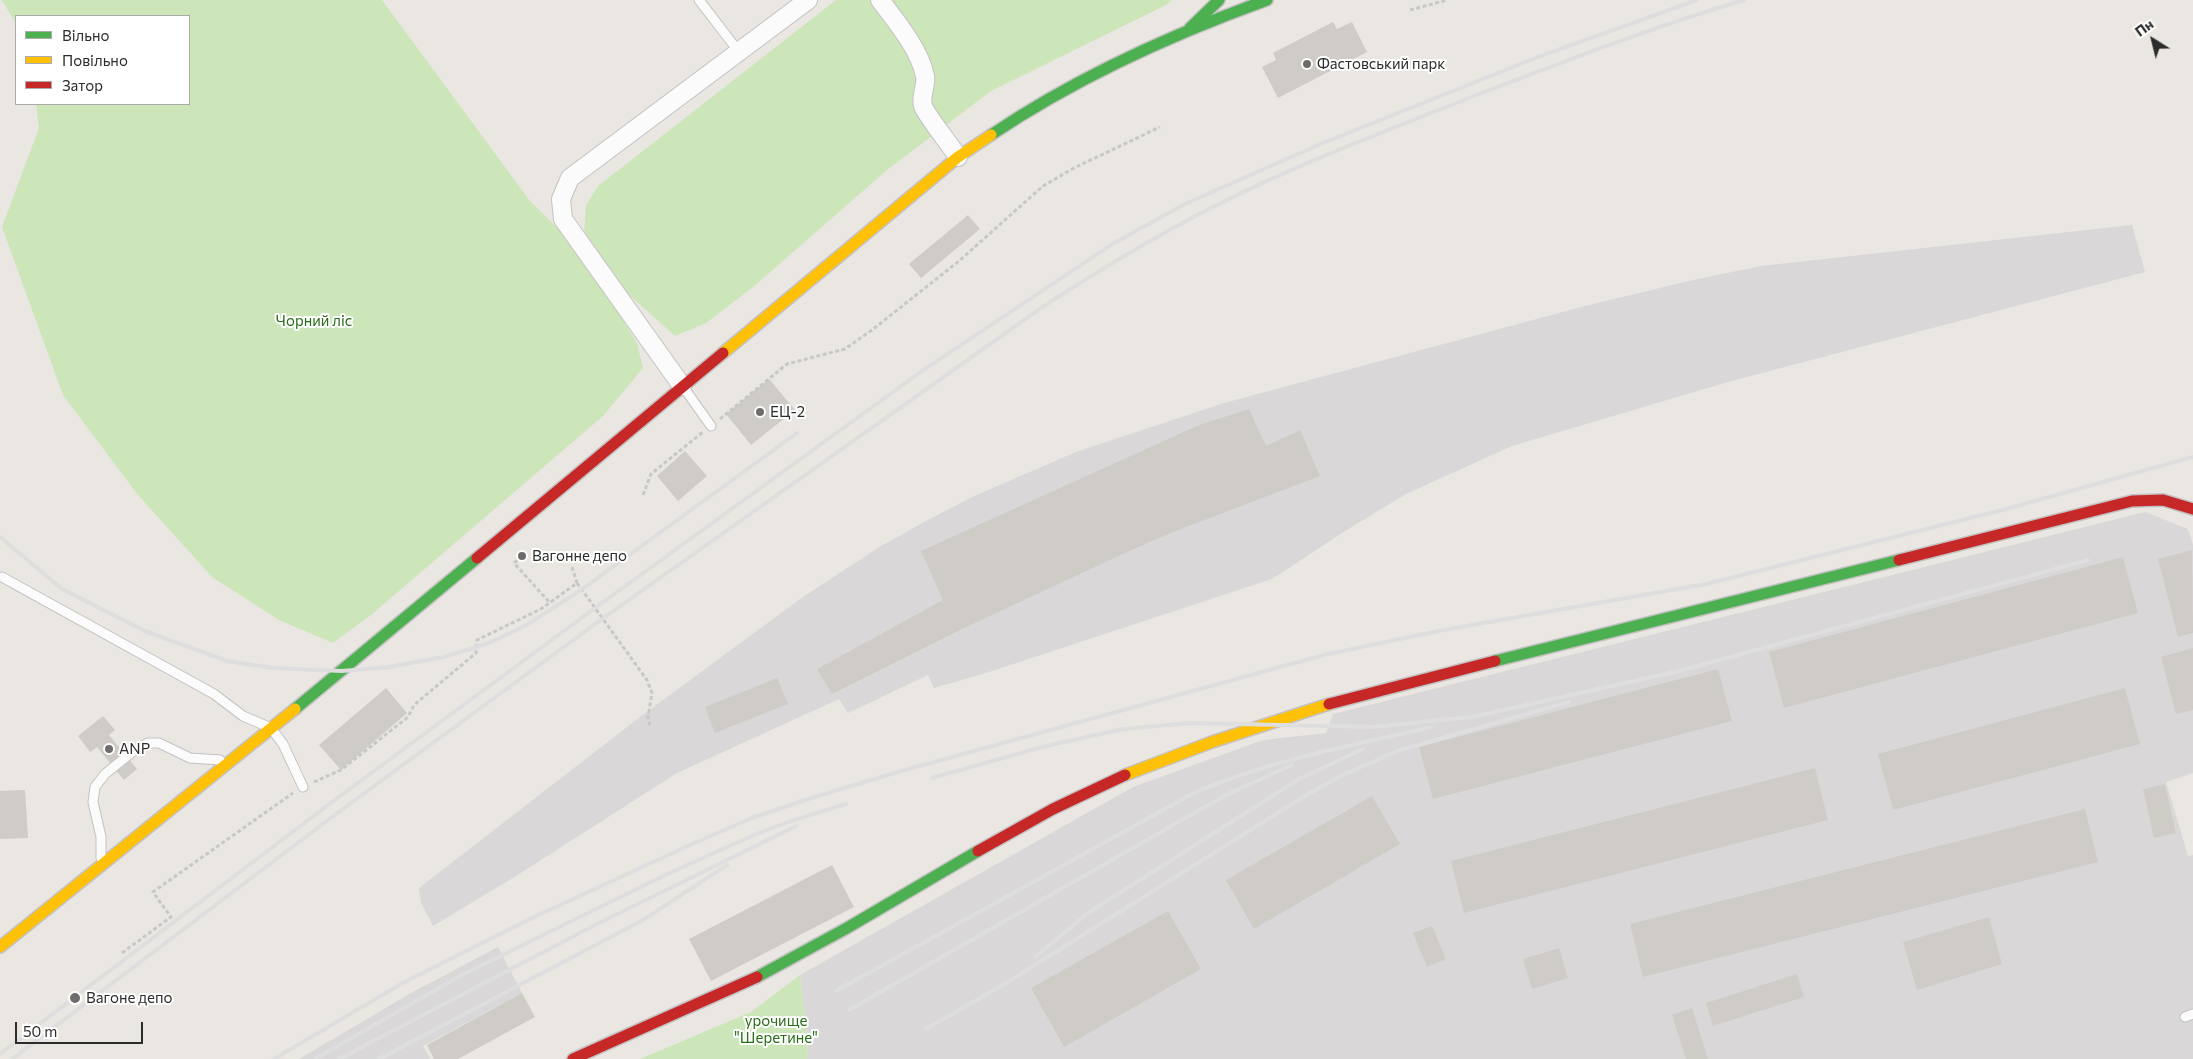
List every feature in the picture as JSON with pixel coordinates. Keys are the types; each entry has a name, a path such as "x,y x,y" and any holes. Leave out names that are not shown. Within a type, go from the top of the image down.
{"street":[{"path":"682,386 563,219 561,199 570,178 808,0"},
{"path":"880,0 906,35 922,67 926,78 922,93 923,107 958,157"},
{"path":"1190,28 1219,0"},
{"path":"0,947 271,728 958,157 1042,101 1088,76 1190,28 1267,0"},
{"path":"573,1059 757,978 1026,823 1091,790 1163,760 1223,739 1346,699 2132,501 2150,498 2164,499 2193,509"}],"lane":[{"path":"699,0 739,52"},
{"path":"682,386 711,426"},
{"path":"2,577 214,694 243,716 271,728 283,744 303,787"},
{"path":"99,868 102,850 100,828 93,802 95,787 105,774 124,758 148,744 159,744 190,758 207,761 232,760"}],"path":[{"path":"1410,10 1447,0"},
{"path":"643,495 650,474 787,364 845,349 959,261 1043,186 1074,168 1160,127"},
{"path":"522,556 514,563 550,603"},
{"path":"572,567 577,583 647,680 652,694 648,717 650,726"},
{"path":"122,953 171,917 154,892 303,787 341,770 408,717 414,705 476,653 477,640 550,603 577,583"}],"shaded area":[{"path":"2132,225 2145,272 1728,382 1512,446 1406,494 1272,579 986,673 934,688 928,675 848,713 839,699 677,773 516,876 433,926 421,903 419,888 640,717 800,599 881,546 926,521 972,497 1076,452 1224,403 1585,306 1693,280 1761,266"},
{"path":"2145,512 2188,529 2193,545 2193,773 2166,782 2188,856 2193,855 2193,1059 807,1059 808,1045 800,975 1133,787 1263,740 1326,733 1333,714"},
{"path":"498,947 522,993 423,1046 430,1059 299,1059 411,993"}],"green space":[{"name":"Чорний ліс","path":"2,0 382,0 530,201 574,244 584,235 586,205 598,186 836,0 1172,0 1166,5 991,91 887,170 752,288 706,323 675,336 625,291 611,301 637,343 643,368 603,416 371,615 333,643 279,620 212,577 138,495 63,395 2,227 39,128 36,105 190,105 190,15 15,15 15,22"},
{"name":"урочище \"Шеретине\"","path":"800,975 808,1045 807,1059 640,1059 751,1012"}],"building":[{"name":"Фастовський парк","path":"1333,22 1337,29 1352,22 1367,52 1278,98 1262,67 1276,60 1273,53"},
{"path":"968,215 980,229 921,278 909,264"},
{"name":"ЕЦ-2","path":"769,379 795,410 751,445 726,414"},
{"path":"1249,409 1266,446 1300,430 1320,476 1173,532 1127,552 962,629 832,694 817,669 943,600 921,551 1199,425"},
{"path":"685,451 707,476 678,501 657,476"},
{"path":"2192,550 2193,633 2178,637 2158,559"},
{"path":"2123,557 2138,613 1784,708 1769,652"},
{"path":"2193,648 2193,710 2176,714 2161,657"},
{"path":"1718,669 1732,721 1433,799 1419,747"},
{"path":"777,678 788,704 715,733 705,707"},
{"path":"386,688 407,713 341,770 319,745"},
{"path":"2125,688 2140,744 1893,810 1878,754"},
{"path":"103,716 115,730 109,735 137,769 124,780 97,747 90,752 78,736"},
{"path":"1815,768 1828,820 1464,913 1451,861"},
{"path":"2165,784 2176,833 2154,838 2143,789"},
{"path":"25,790 28,838 0,839 0,791"},
{"path":"1372,796 1400,844 1254,929 1226,880"},
{"path":"2085,809 2098,862 1643,977 1630,924"},
{"path":"832,865 854,907 711,981 689,939"},
{"path":"1168,911 1201,969 1064,1047 1031,988"},
{"path":"1989,917 2002,964 1917,990 1903,942"},
{"path":"1432,926 1446,959 1427,967 1413,933"},
{"path":"1559,948 1568,978 1532,989 1523,959"},
{"path":"1797,974 1804,997 1713,1026 1706,1003"},
{"path":"522,993 535,1017 458,1059 434,1059 427,1045"},
{"path":"1692,1008 1708,1059 1686,1059 1672,1015"}],"railway":[{"path":"0,1054 328,805 595,608 922,371 1114,243 1185,204 1323,143 1538,57 1697,0"},
{"path":"12,1059 336,814 602,619 1041,308 1103,268 1211,208 1275,177 1341,149 1608,45 1744,0"},
{"path":"0,537 62,589 145,631 227,661 273,668 342,671 389,667 444,657 489,643 525,626 581,590 797,433"},
{"path":"274,1059 401,984 532,918 752,818 808,799 901,771 1324,655 1438,631 1706,584 2006,509 2193,457"},
{"path":"932,778 1042,747 1123,729 1191,723 1374,727 1472,717 1679,671 2088,560"},
{"path":"926,1029 1003,985 1308,794 1341,776 1397,751 1569,702"},
{"path":"836,991 1194,793 1252,771 1431,727"},
{"path":"1035,957 1088,913 1299,779 1363,749"},
{"path":"849,1010 1224,796 1292,765"},
{"path":"315,1059 460,976 663,876 754,835 846,804"},
{"path":"339,1059 595,925 796,826"},
{"path":"379,1059 643,920 727,865"}],"traffic: fast":[{"path":"1190,28 1219,0"},
{"path":"991,135 1057,94 1125,59 1231,13 1267,0"},
{"path":"295,709 477,558"},
{"path":"1495,661 1899,560"},
{"path":"757,977 847,928 978,851"}],"traffic: slow":[{"path":"723,353 958,157 991,135"},
{"path":"1125,775 1212,742 1329,704"},
{"path":"0,947 295,709"}],"traffic: jam":[{"path":"477,558 723,353"},
{"path":"1899,560 2132,501 2163,500 2193,509"},
{"path":"1329,704 1495,661"},
{"path":"978,851 1053,809 1125,775"},
{"path":"573,1059 757,977"}],"place":[{"name":"Фастовський парк","path":"1307,64"},
{"name":"ЕЦ-2","path":"760,412"},
{"name":"Вагонне депо","path":"522,556"},
{"name":"ANP","path":"109,749"},
{"name":"Вагоне депо","path":"75,998"}]}
